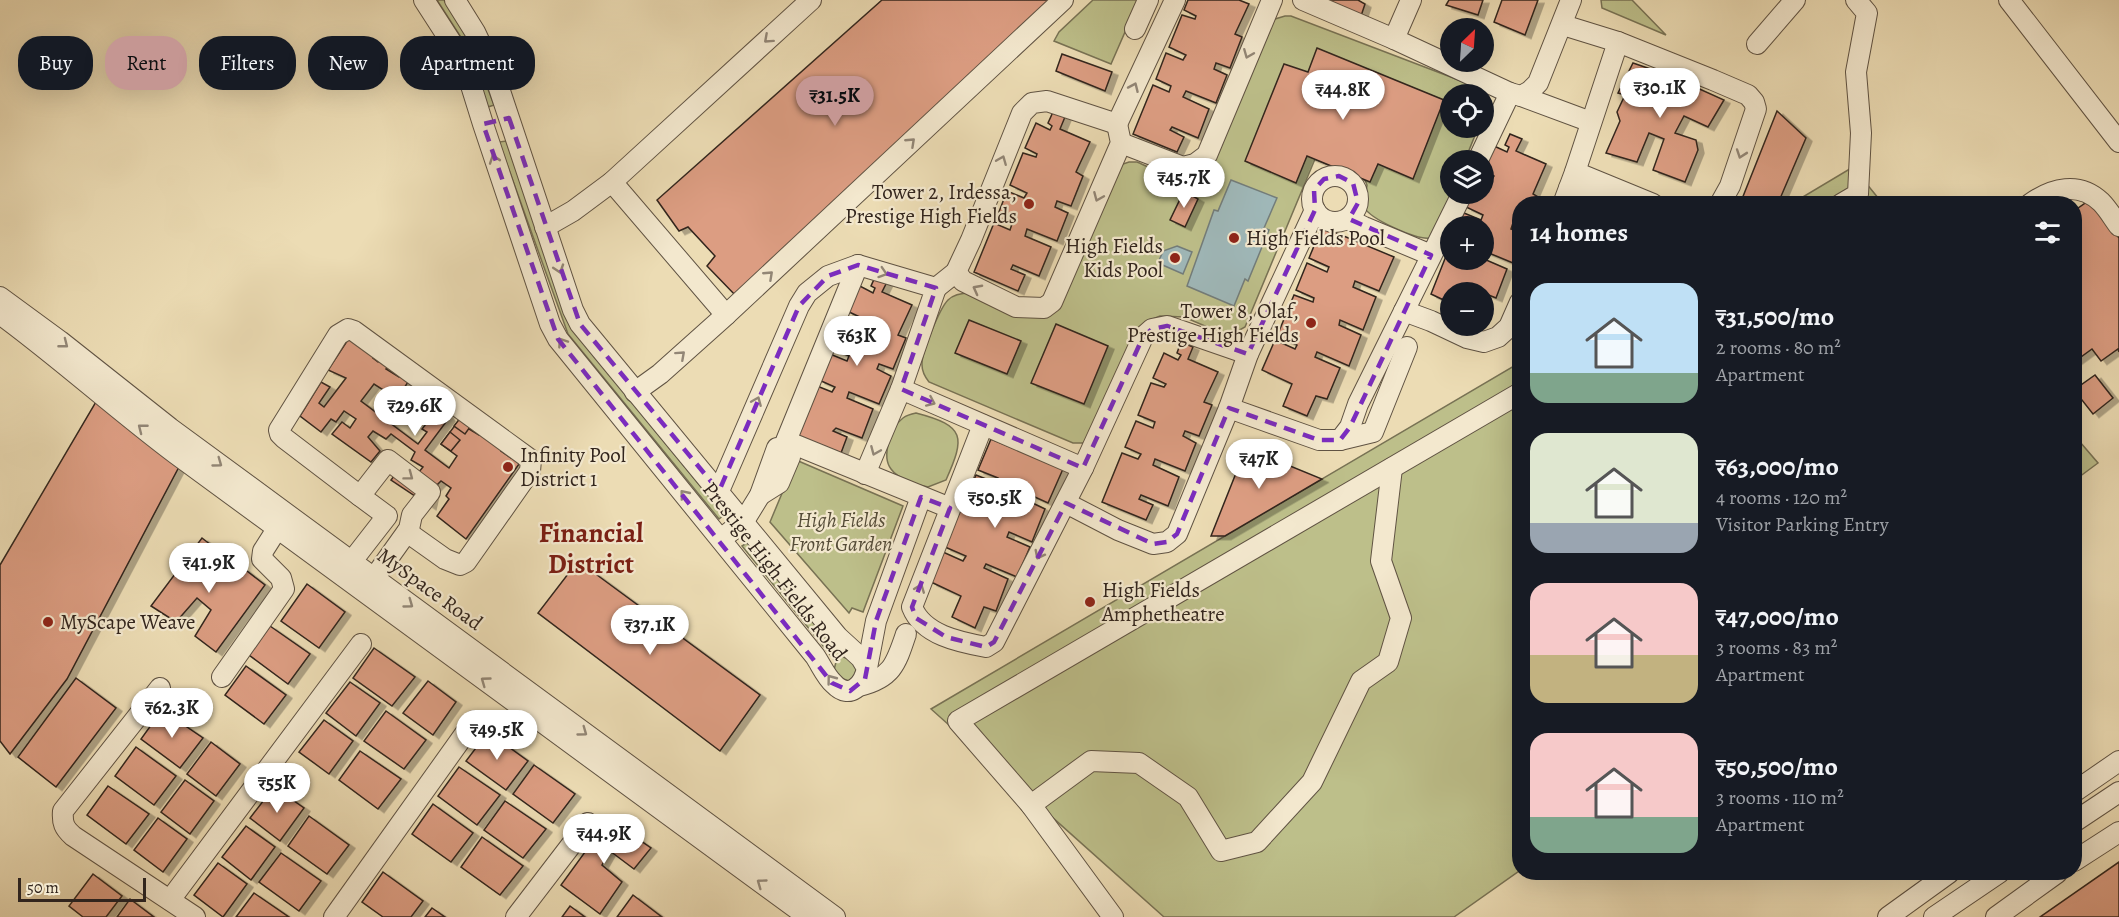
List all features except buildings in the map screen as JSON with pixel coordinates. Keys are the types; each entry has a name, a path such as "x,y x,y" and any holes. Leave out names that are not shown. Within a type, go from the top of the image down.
{"street":[{"name":"Prestige High Fields Road","path":"424,0 453,45 469,79 550,324 558,339 815,656 832,683 840,689 850,691 859,686 865,679 867,668 861,658 838,637 580,324 573,310 493,70 475,32 455,0"},
{"path":"546,227 573,211 612,182 812,0"},
{"path":"635,392 660,374 726,315 1063,0"},
{"path":"1135,29 1148,0"},
{"path":"956,272 963,281 1016,307 1044,308 1052,302 1065,275 1174,0"},
{"path":"865,474 901,389 936,288 956,272 1022,113 1032,104 1047,101 1183,167 1195,164 1207,155 1272,0"},
{"path":"1303,0 1516,95 1591,122"},
{"path":"1394,39 1411,0"},
{"path":"1484,150 1516,95 1530,91 1538,83 1563,25 1571,0"},
{"path":"1757,44 1795,0"},
{"path":"1855,196 1858,194 1861,133 1856,72 1867,13 1856,0"},
{"path":"2009,0 2119,142"},
{"path":"1563,25 1617,42 1748,95 1756,109 1730,186 1724,196"},
{"path":"1569,188 1617,42"},
{"path":"483,124 509,117"},
{"path":"1340,176 1353,183 1359,196 1357,209 1348,219 1341,222 1326,220 1315,210 1312,197 1318,183 1324,178 1340,176"},
{"path":"612,182 726,315"},
{"path":"1569,188 1588,196"},
{"path":"1569,188 1611,196"},
{"path":"2042,196 2049,191 2064,188 2079,190 2100,202 2119,226"},
{"path":"1340,440 1350,427 1358,404 1457,204"},
{"path":"1066,503 1118,530 1153,544 1167,542 1177,534 1229,408 1248,354 1315,210"},
{"path":"1348,219 1431,255"},
{"path":"719,490 799,306 807,293 828,276 858,265 936,288"},
{"path":"858,265 786,441 950,508"},
{"name":"MySpace Road","path":"0,297 60,341 314,545 808,917"},
{"path":"1404,311 1467,338 1484,342 1498,337 1509,327 1512,320"},
{"name":"MySpace Road","path":"0,314 156,439 277,529 352,561 835,917"},
{"path":"983,425 912,607 916,618 927,627 946,637 986,647 994,642 1066,503 1143,338 1152,329 1167,326 1248,354"},
{"path":"352,561 387,516 284,438 279,430 338,335 348,329 363,337 531,460 530,471 466,562 460,565 445,559 407,532"},
{"path":"1229,408 1319,440 1340,440 1372,432 1407,347"},
{"path":"901,389 1083,468"},
{"path":"1113,917 1031,805 958,721 1512,398"},
{"path":"721,539 744,521 784,452"},
{"path":"360,496 388,460 430,492 412,515 407,532 374,578"},
{"path":"1031,805 1091,761 1139,763 1188,797 1221,850 1257,842 1312,782 1361,681 1388,662 1401,618 1381,561 1392,468"},
{"path":"867,668 879,612 921,497"},
{"path":"222,677 284,589 281,578 262,559 263,551 277,529"},
{"path":"859,686 887,675 899,656 906,634"},
{"path":"170,900 361,644"},
{"path":"160,688 63,811 64,828 195,917"},
{"path":"334,917 474,721"},
{"path":"2082,786 2119,761"},
{"path":"2082,817 2119,792"},
{"path":"516,917 588,824"},
{"path":"2082,856 2119,832"},
{"path":"1888,917 1939,880"},
{"path":"1934,917 1989,880"},
{"path":"1996,917 2047,880"}],"highlighted area":[{"path":"509,118 580,324 719,491 799,306 828,276 858,265 936,288 901,389 1083,468 1143,337 1152,329 1167,326 1248,354 1315,210 1314,190 1324,179 1339,176 1353,183 1358,203 1349,219 1431,255 1350,427 1340,440 1319,440 1229,408 1177,534 1167,542 1153,544 1066,503 994,642 986,647 946,637 916,618 912,607 950,508 921,497 876,621 865,679 850,691 832,683 558,339 483,124"}],"green space":[{"path":"437,0 444,0 466,36 460,36"},
{"path":"1093,0 1139,0 1111,64 1054,41 1059,32"},
{"path":"1601,0 1632,0 1666,35 1602,8"},
{"path":"1291,16 1469,84 1440,84 1440,138 1474,138 1469,150 1440,150 1440,204 1447,204 1430,238 1415,236 1375,217 1364,207 1367,185 1365,180 1315,159 1245,327 1226,335 1184,317 1160,316 1150,320 1087,443 1073,443 929,382 922,368 925,351 940,312 953,296 970,293 1019,314 1039,317 1049,315 1120,165 1137,162 1180,179 1190,179 1208,168 1216,155 1270,23 1275,19"},
{"path":"482,90 488,90 494,105 488,107"},
{"path":"506,141 573,330 724,515 719,519 568,334 499,142"},
{"path":"1853,167 1877,196 1804,196"},
{"path":"1512,367 1512,876 1454,917 1164,917 931,709"},
{"path":"916,413 944,423 957,435 956,453 946,480 928,487 898,476 891,469 887,457 889,442 895,428 903,418"},
{"path":"2082,444 2098,463 2082,475"},
{"name":"High Fields Front Garden","path":"796,460 903,506 863,612 852,608 849,613 770,522"},
{"path":"750,541 843,657 852,660 857,667 855,676 849,681 838,677 834,670 836,662 742,546"}],"water":[{"name":"High Fields Pool","path":"1231,180 1277,198 1264,228 1269,230 1248,281 1245,279 1234,306 1187,286 1214,210 1218,211"},
{"name":"High Fields Kids Pool","path":"1177,246 1192,252 1183,274 1158,263 1163,251"}],"place":[{"name":"Tower 2, Irdessa, Prestige High Fields","path":"1029,204"},
{"name":"High Fields Pool","path":"1234,238"},
{"name":"High Fields Kids Pool","path":"1175,258"},
{"name":"Tower 8, Olaf, Prestige High Fields","path":"1311,323"},
{"name":"Infinity Pool District 1","path":"508,467"},
{"name":"High Fields Amphetheatre","path":"1090,602"},
{"name":"MyScape Weave","path":"48,622"}],"district":[{"name":"Financial District","path":"591,548"}]}
